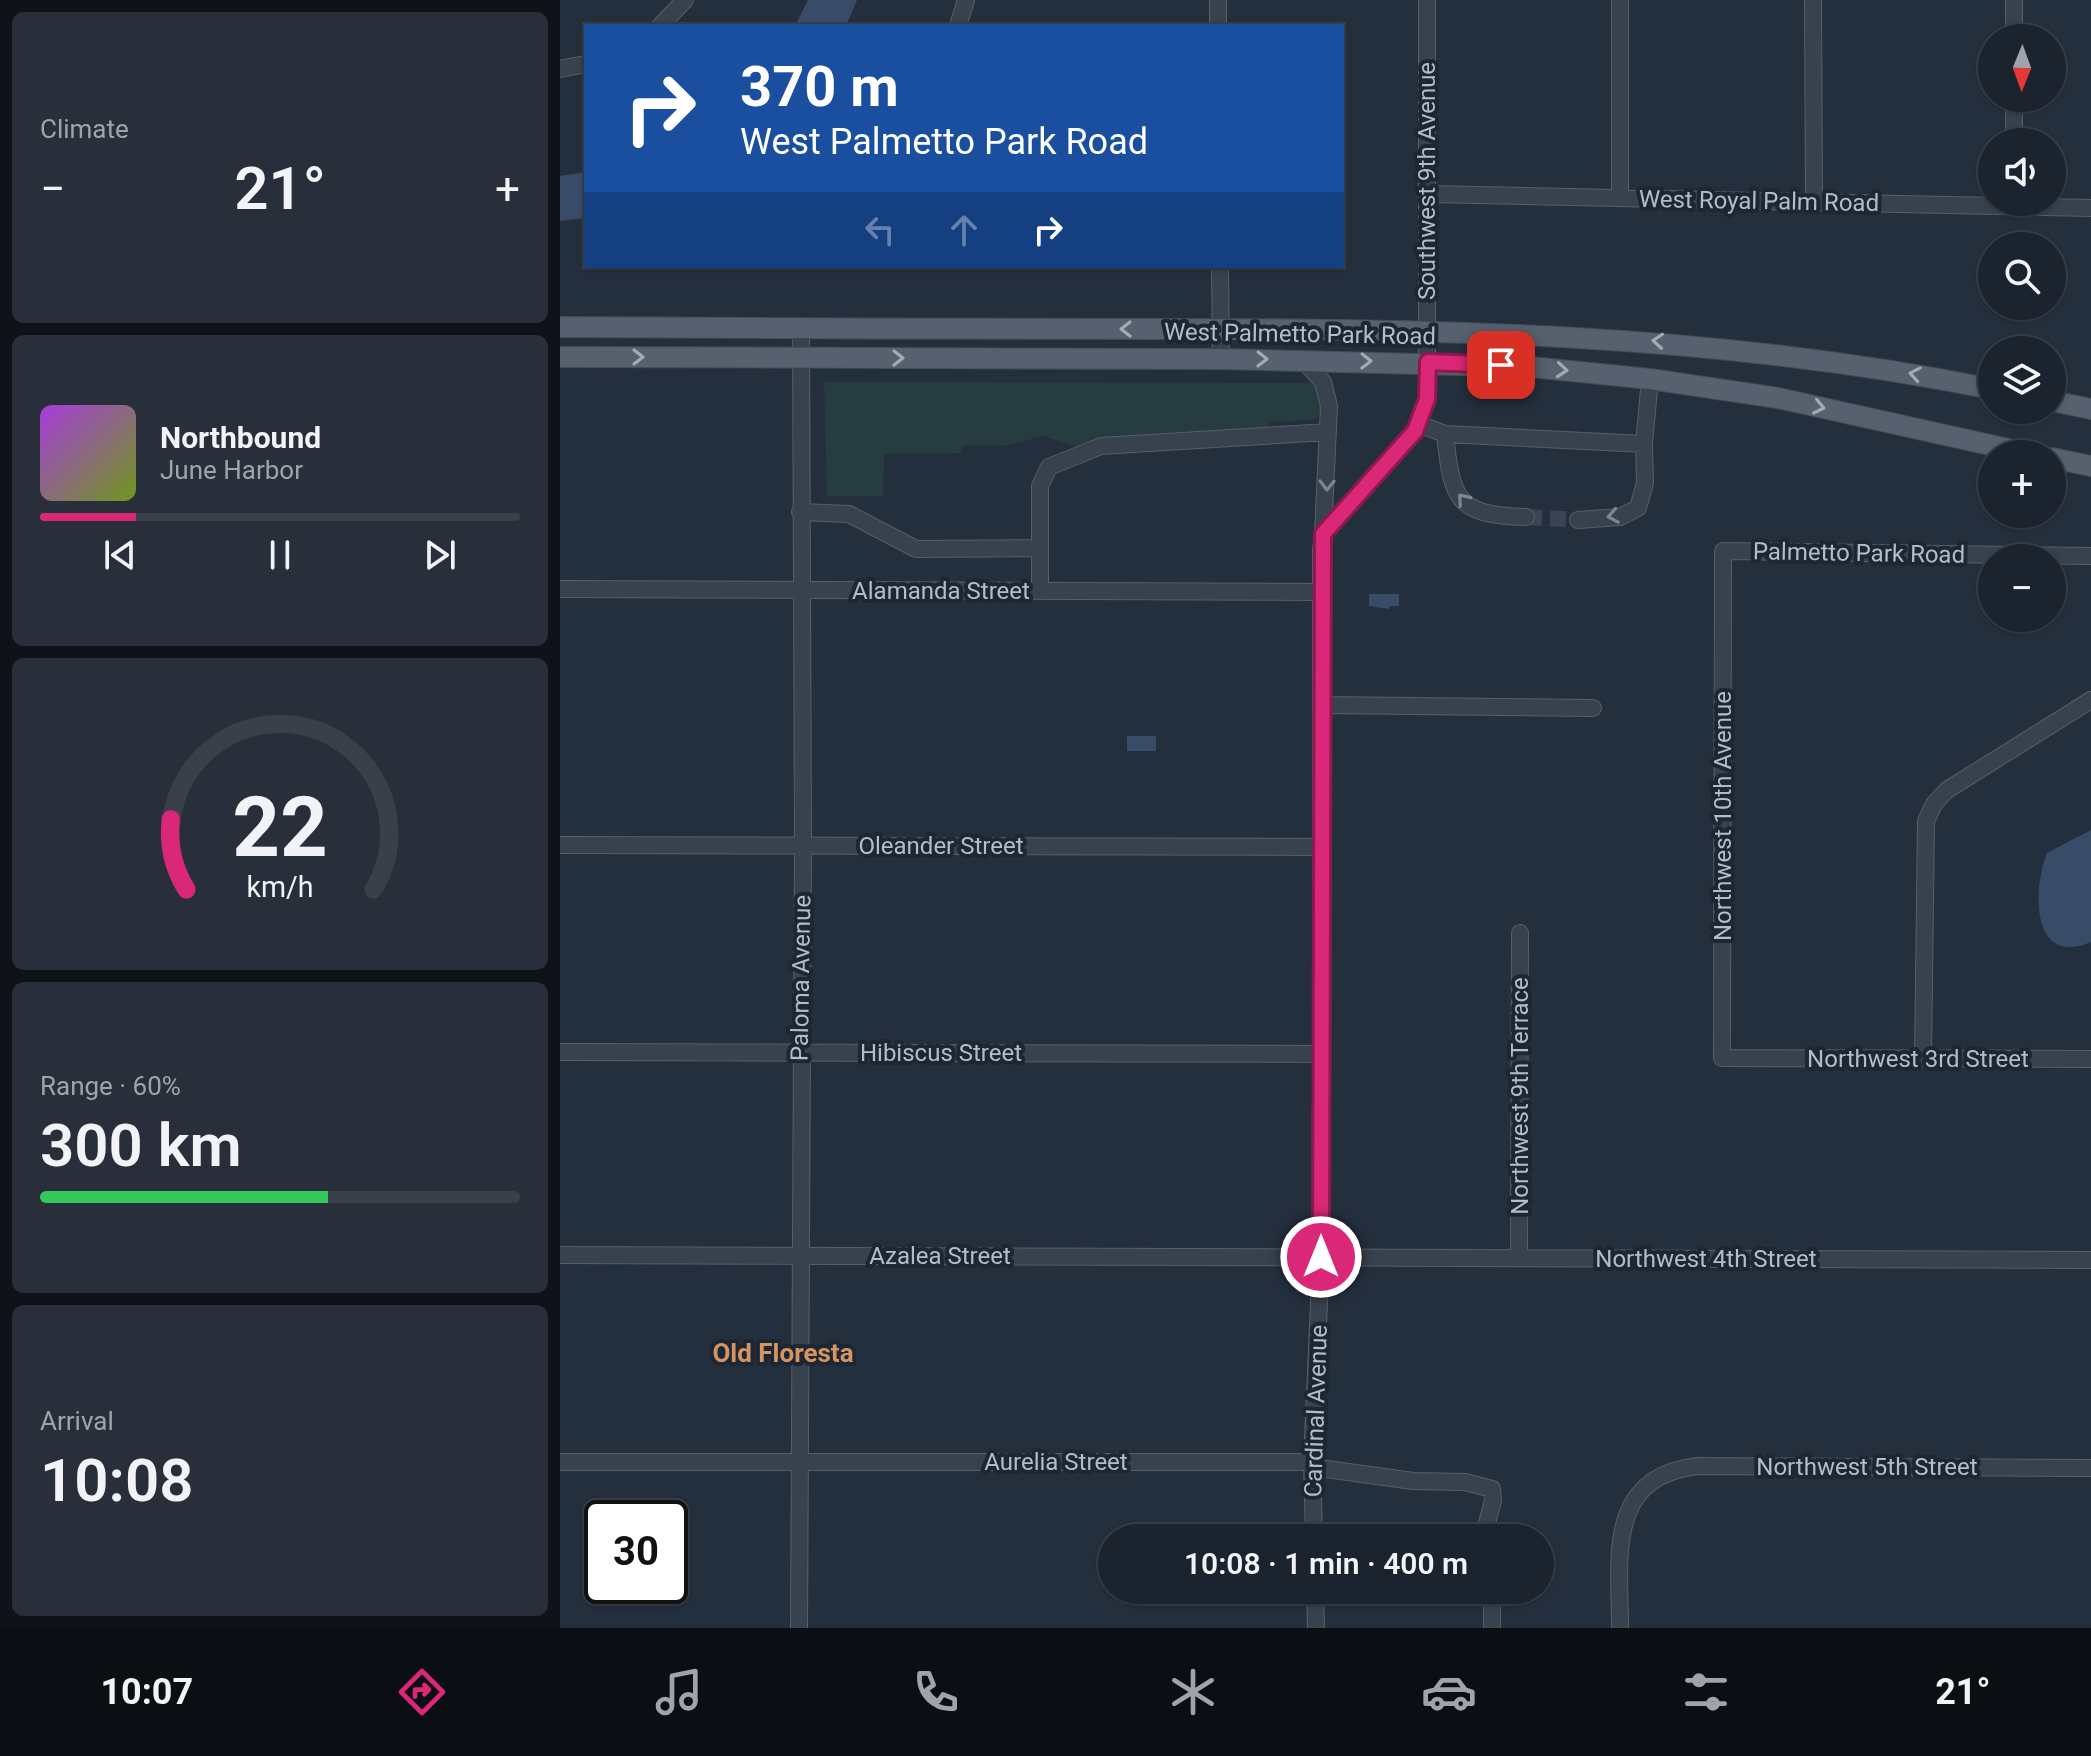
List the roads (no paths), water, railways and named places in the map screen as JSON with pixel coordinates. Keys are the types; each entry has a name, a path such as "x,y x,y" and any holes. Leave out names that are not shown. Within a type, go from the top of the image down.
{"main road":[{"name":"West Palmetto Park Road","path":"560,327 1428,331 1588,337 1726,347 1914,373 1978,386"},
{"name":"West Palmetto Park Road","path":"560,357 1428,362 1650,379 1778,398 1978,442"},
{"path":"2066,404 2091,409"},
{"path":"2066,461 2091,466"}],"street":[{"path":"662,24 685,0"},
{"path":"959,24 966,0"},
{"path":"1218,0 1218,24"},
{"name":"Southwest 9th Avenue","path":"1427,0 1428,362"},
{"path":"1620,0 1620,198"},
{"path":"1813,0 1814,202"},
{"path":"2014,0 2014,24"},
{"path":"560,69 584,64"},
{"name":"West Royal Palm Road","path":"1428,194 1978,204"},
{"name":"West Royal Palm Road","path":"2066,207 2091,208"},
{"path":"1220,268 1221,359"},
{"name":"Paloma Avenue","path":"799,1628 803,845 801,328"},
{"name":"Cardinal Avenue","path":"1303,360 1323,382 1327,394 1328,432 1322,592 1321,1257 1312,1465 1314,1524"},
{"path":"1323,534 1419,424 1427,399 1428,362"},
{"path":"1578,520 1620,517 1638,508 1645,483 1644,444 1650,379"},
{"path":"1419,424 1445,434 1644,444"},
{"path":"1040,591 1040,486 1049,467 1101,446 1328,432"},
{"path":"1445,434 1454,491 1470,509 1498,517 1526,517"},
{"path":"800,512 849,514 916,549 1039,548"},
{"name":"Palmetto Park Road","path":"1723,551 2091,556"},
{"name":"Northwest 10th Avenue","path":"1723,551 1722,1058 1744,1058"},
{"name":"Alamanda Street","path":"560,589 1322,592"},
{"path":"1923,1059 1923,836 1934,804 1947,790 2091,700"},
{"path":"1322,705 1593,708"},
{"name":"Oleander Street","path":"560,845 1322,847"},
{"name":"Northwest 9th Terrace","path":"1519,1258 1520,933"},
{"name":"Hibiscus Street","path":"560,1052 1321,1054"},
{"name":"Northwest 3rd Street","path":"1744,1058 2091,1059"},
{"name":"Azalea Street","path":"560,1255 1321,1257"},
{"name":"Northwest 4th Street","path":"1321,1257 2091,1260"},
{"path":"560,1462 800,1462"},
{"name":"Aurelia Street","path":"800,1462 1312,1465 1413,1481 1465,1482 1492,1489 1493,1501 1487,1524"},
{"name":"Northwest 5th Street","path":"1620,1628 1622,1527 1628,1510 1648,1485 1664,1474 1697,1466 2091,1468"},
{"path":"1315,1604 1316,1628"},
{"path":"1492,1604 1492,1628"}],"water":[{"path":"808,0 857,0 847,24 796,24"},
{"path":"584,172 584,218 560,221 560,176"},
{"path":"1369,594 1399,594 1399,606 1390,606 1389,609 1369,606"},
{"path":"1127,736 1156,736 1156,751 1127,751"},
{"path":"2091,830 2091,942 2071,947 2056,944 2041,920 2039,885 2042,868 2047,853"}],"tunnel":[{"path":"1526,517 1578,520"}],"district":[{"name":"Old Floresta","path":"783,1353"}]}
